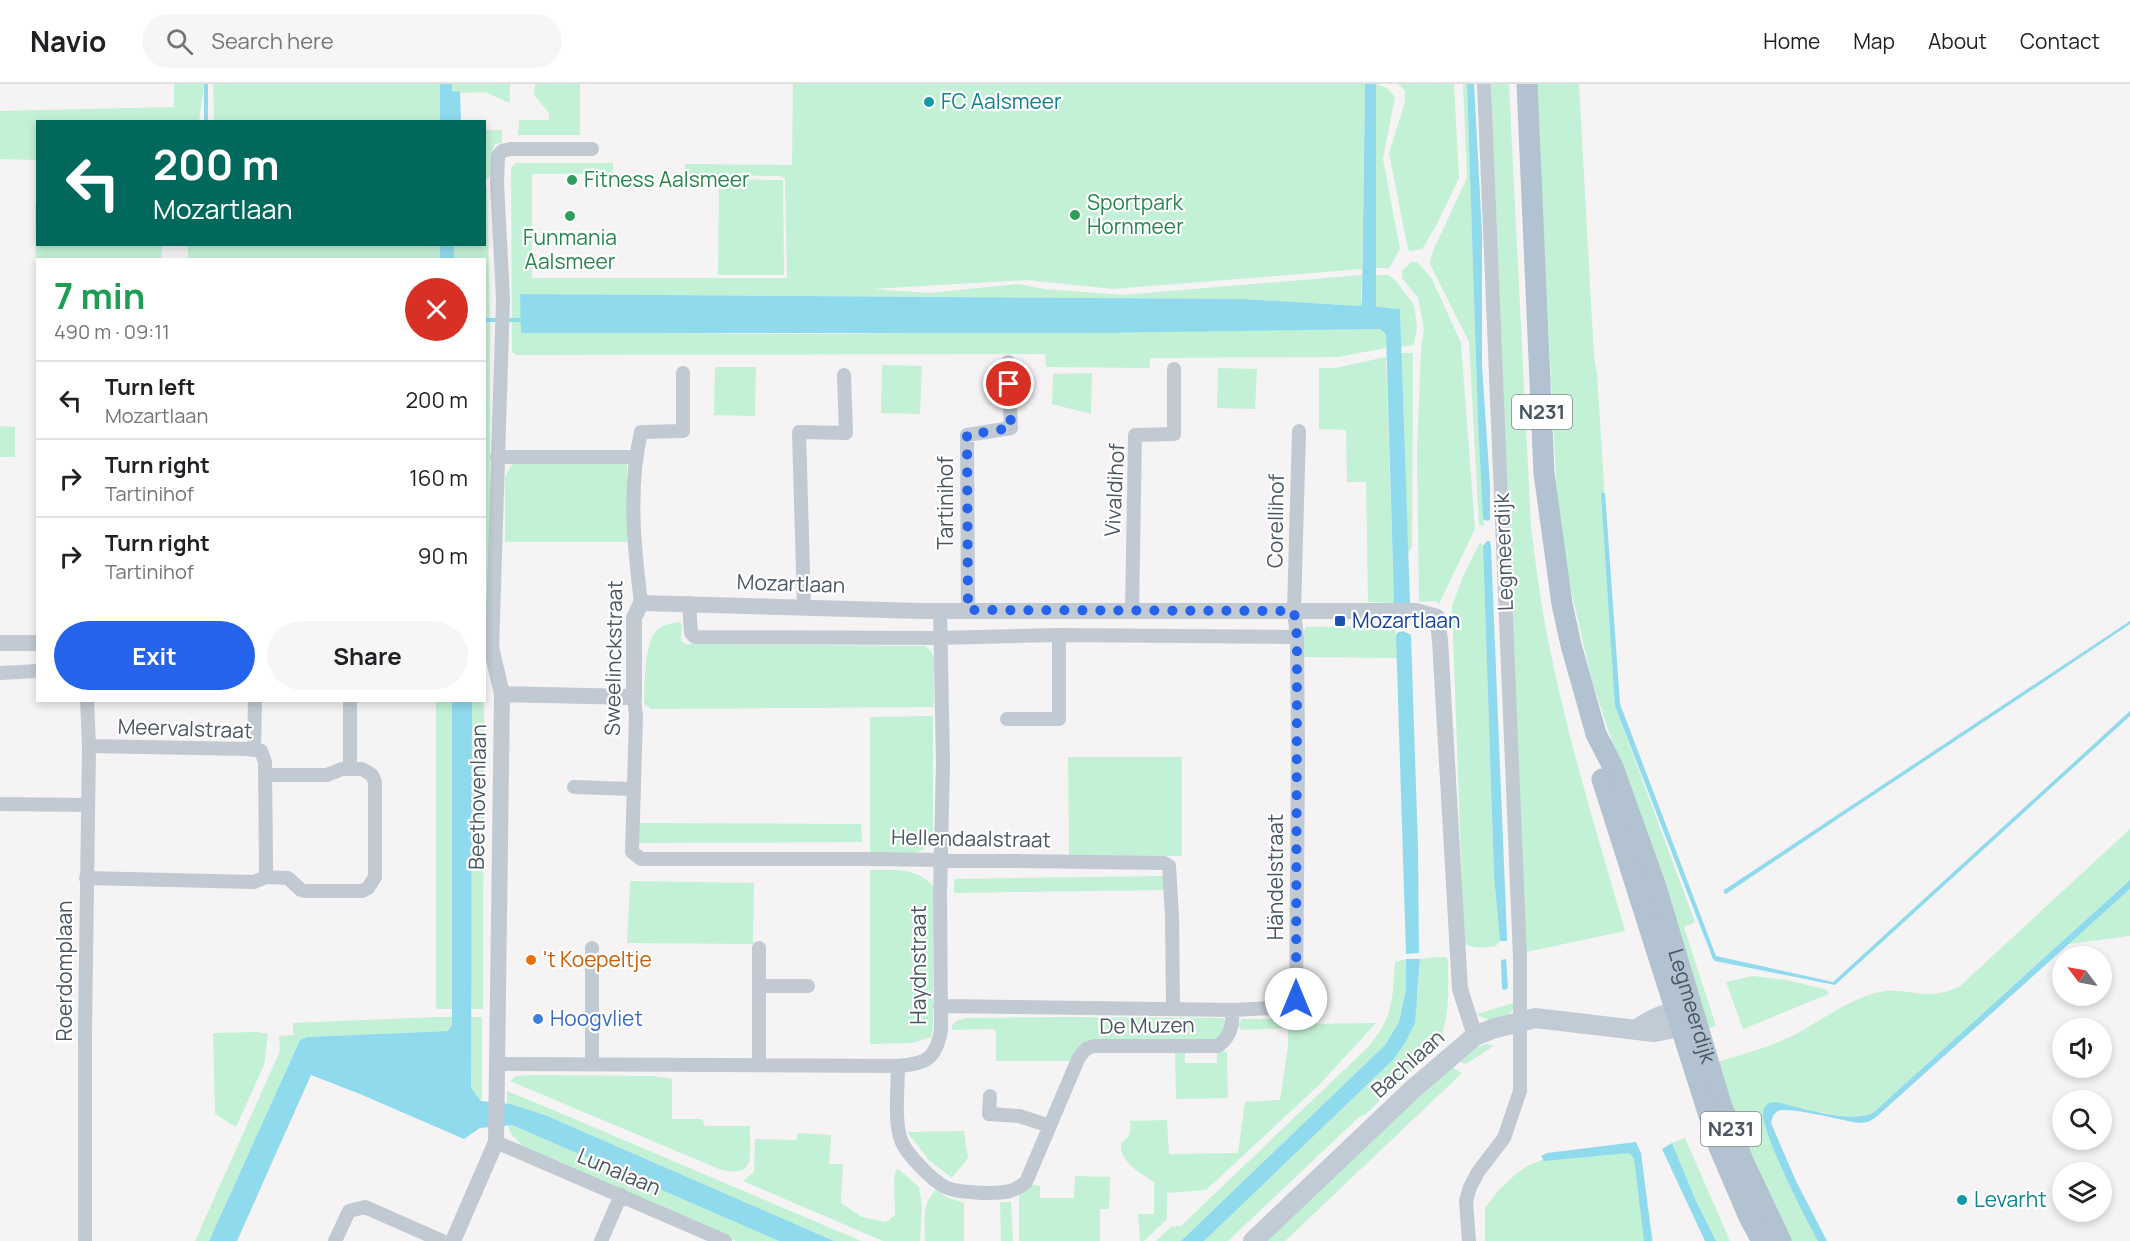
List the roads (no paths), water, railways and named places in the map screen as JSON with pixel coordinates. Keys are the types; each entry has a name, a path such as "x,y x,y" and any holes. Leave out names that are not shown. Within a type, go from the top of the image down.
{"main road":[{"name":"Legmeerdijk","path":"1527,84 1544,473 1570,645 1596,734 1599,769 1684,1017 1719,1147 1762,1241"},
{"name":"Bachlaan","path":"1253,1241 1414,1088 1475,1036 1520,1021 1551,1019 1636,1030 1650,1020 1684,1017"},
{"name":"Legmeerdijk","path":"1684,1017 1744,1163 1781,1241"}],"street":[{"name":"Legmeerdijk","path":"1469,1241 1466,1217 1470,1187 1478,1172 1504,1138 1520,1090 1520,958 1484,84"},
{"name":"Beethovenlaan","path":"453,1241 496,1135 502,694 488,650 502,351 503,299 497,183 498,156 502,150 510,149 592,149"},
{"name":"Tartinihof","path":"968,610 967,435 1011,428 1008,362"},
{"name":"Vivaldihof","path":"1132,612 1135,435 1174,434 1174,369"},
{"name":"Sweelinckstraat","path":"632,852 636,716 634,618 641,603 633,539 635,457 641,432 683,431 683,373"},
{"path":"804,607 799,432 846,433 844,375"},
{"name":"Corellihof","path":"1294,611 1299,431"},
{"path":"497,457 635,457"},
{"name":"Mozartlaan","path":"641,603 1132,612 1416,611 1437,616 1460,989 1475,1036"},
{"path":"689,603 691,633 695,637 940,638 1059,635 1297,637"},
{"path":"940,610 940,638"},
{"name":"Händelstraat","path":"940,1006 1232,1010 1291,1007 1296,999 1297,637 1294,611"},
{"path":"1006,719 1059,719 1059,635"},
{"name":"Haydnstraat","path":"496,1064 898,1066 927,1060 938,1045 941,1030 943,761 940,638"},
{"path":"0,643 36,643"},
{"path":"0,673 36,671"},
{"path":"502,694 634,698"},
{"name":"Roerdomplaan","path":"85,1241 86,878 89,746 87,702"},
{"path":"254,750 255,702"},
{"path":"350,702 350,769"},
{"name":"Meervalstraat","path":"89,746 261,752 265,762 266,877"},
{"path":"86,878 254,882 266,877 288,878 300,890 305,891 362,891 373,883 375,877 375,782 372,775 367,771 342,769 327,775 265,775"},
{"path":"574,787 633,789"},
{"path":"0,799 0,804 88,805"},
{"name":"Hellendaalstraat","path":"632,852 641,860 857,859 1154,862 1169,866 1173,1008"},
{"path":"592,948 592,1064"},
{"path":"759,948 759,1065"},
{"path":"759,986 808,986"},
{"name":"De Muzen","path":"898,1066 898,1121 906,1149 935,1180 952,1190 1006,1192 1019,1188 1026,1182 1079,1057 1086,1049 1094,1046 1218,1046 1230,1033 1233,1022 1232,1010"},
{"path":"990,1096 989,1114 1019,1116 1050,1126"},
{"name":"Lunalaan","path":"496,1135 621,1195 725,1241"},
{"path":"601,1241 621,1195"},
{"path":"335,1241 349,1211 365,1207 442,1241"}],"water":[{"path":"440,84 452,84 452,91 460,92 461,120 440,120"},
{"path":"1365,84 1376,84 1376,307 1400,309 1410,603 1394,603 1386,334 1380,329 1089,333 521,333 520,294 1243,299 1361,306"},
{"path":"1467,84 1474,84 1482,233 1482,365 1490,486 1490,520 1487,521 1483,519 1478,421"},
{"path":"440,246 454,246 454,258 440,258"},
{"path":"1601,493 1605,493 1620,704 1716,956 1833,982 2130,711 2130,716 1835,985 1715,961 1615,706"},
{"path":"1490,541 1491,547 1507,941 1500,941 1494,876 1483,546"},
{"path":"2130,621 2130,624 2080,658 1726,894 1724,893 1724,890"},
{"path":"1403,631 1411,635 1419,953 1406,954 1396,636 1397,633"},
{"path":"452,702 472,702 471,1088 481,1101 510,1104 545,1115 834,1241 779,1241 512,1125 480,1128 464,1139 311,1075 237,1241 209,1241 300,1040 307,1037 448,1031 452,1025"},
{"path":"2130,880 2130,889 2067,946 2057,946"},
{"path":"2052,951 2052,959 1875,1118 1859,1123 1793,1110 1775,1113 1771,1123 1796,1181 1827,1241 1818,1241 1804,1216 1769,1138 1764,1123 1764,1110 1769,1103 1776,1102 1840,1116 1865,1116 1874,1112"},
{"path":"1406,959 1420,959 1415,1023 1393,1060 1204,1241 1181,1241 1385,1045 1399,1022 1406,989"},
{"path":"1506,959 1508,988 1505,990 1502,989 1501,960"},
{"path":"1636,1142 1641,1153 1652,1241 1644,1241 1634,1158 1629,1153 1544,1161 1541,1156 1547,1153"},
{"path":"1672,1143 1696,1201 1716,1241 1705,1241 1662,1149"}],"waterway":[{"path":"206,84 206,120"},
{"path":"486,320 499,320"},
{"path":"506,320 521,320"}],"place":[{"name":"FC Aalsmeer","path":"929,102"},
{"name":"Fitness Aalsmeer","path":"572,180"},
{"name":"Sportpark Hornmeer","path":"1075,215"},
{"name":"Funmania Aalsmeer","path":"570,216"},
{"name":"Mozartlaan","path":"1340,621"},
{"name":"'t Koepeltje","path":"531,960"},
{"name":"Hoogvliet","path":"538,1019"},
{"name":"Levarht","path":"1962,1200"}]}
